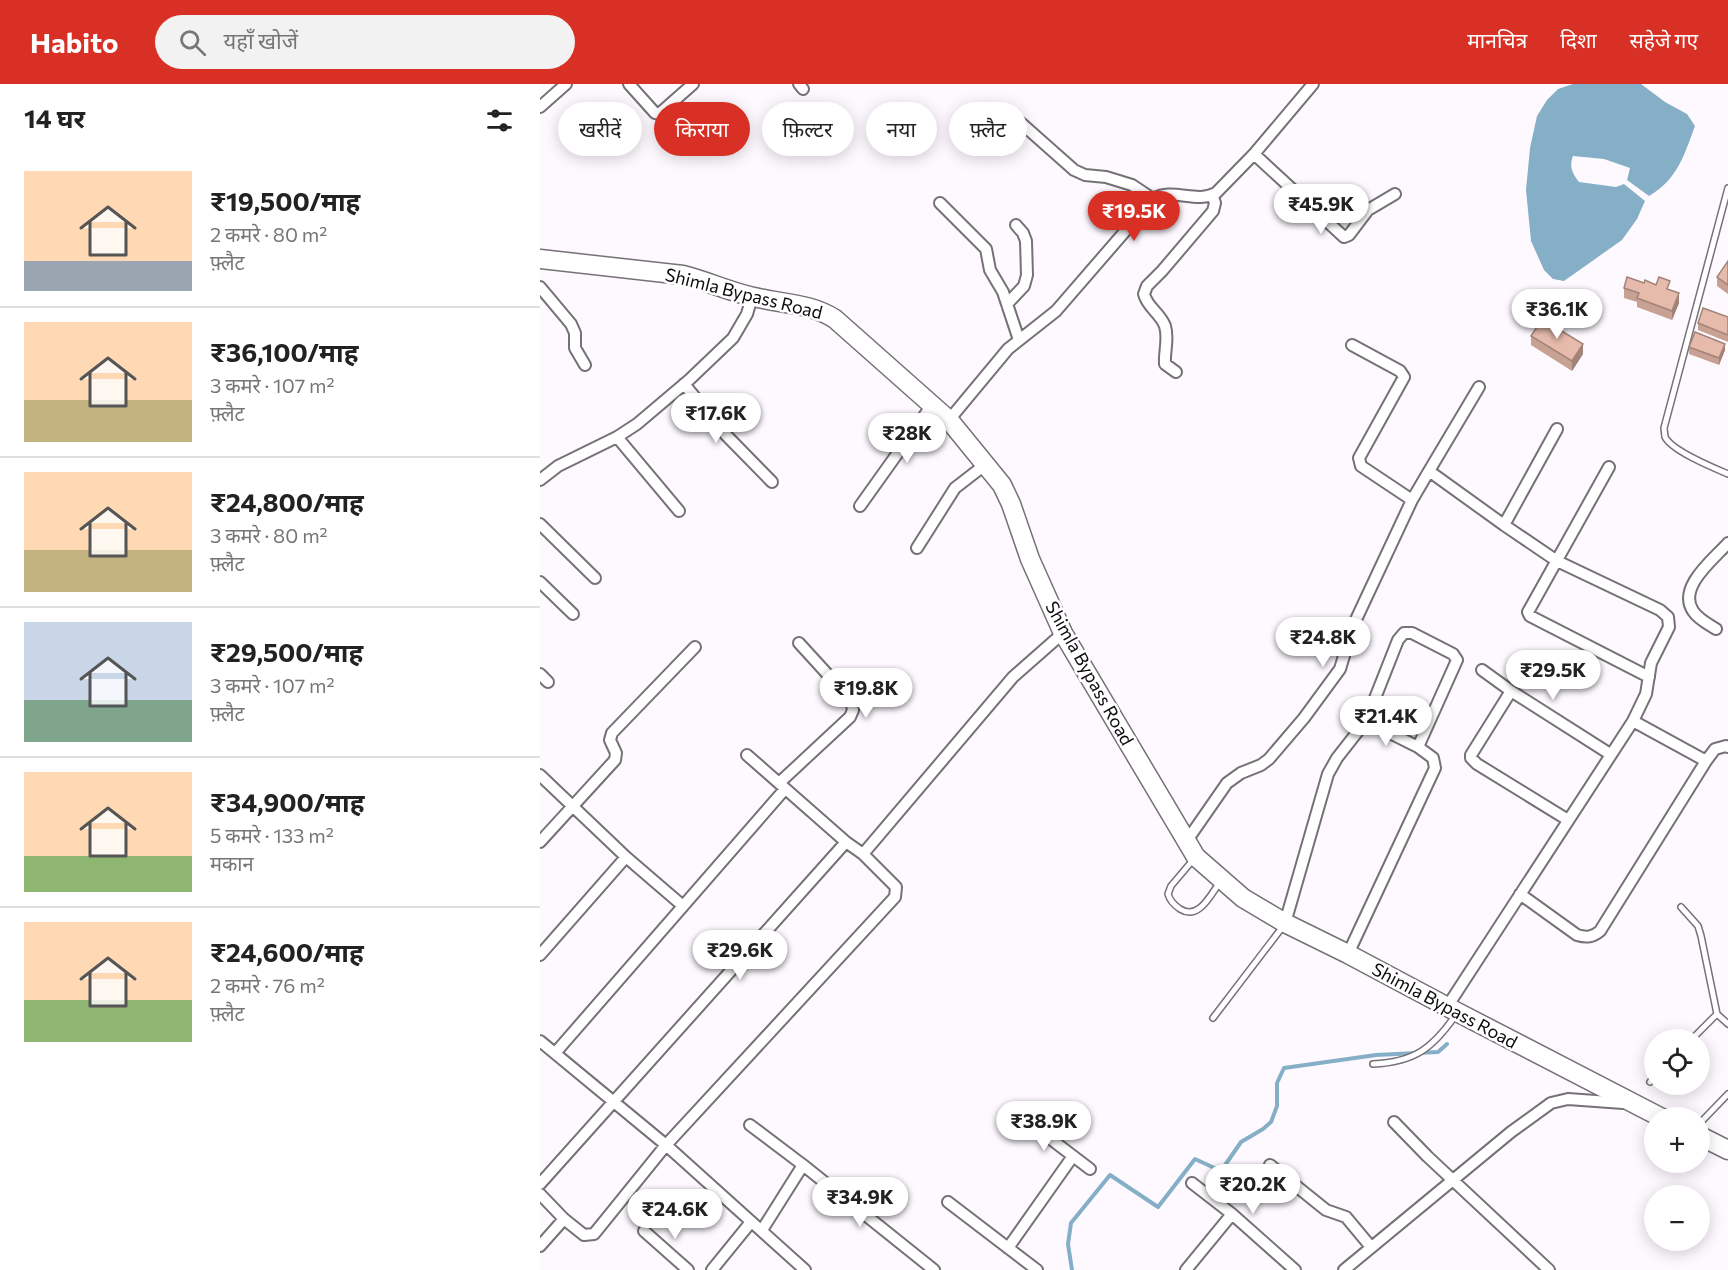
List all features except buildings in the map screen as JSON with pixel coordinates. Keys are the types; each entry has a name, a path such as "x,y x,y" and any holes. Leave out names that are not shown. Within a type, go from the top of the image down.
{"highway":[{"name":"Shimla Bypass Road","path":"540,258 683,275 706,280 752,297 825,312 949,420 1002,486 1011,504 1030,559 1063,633 1191,849 1221,880 1250,902 1285,923 1644,1109"},
{"path":"1710,1141 1728,1150"}],"street":[{"path":"540,107 566,84"},
{"path":"629,84 655,112 660,114 693,84"},
{"path":"949,420 1008,349 1056,311 1153,199 1170,193 1212,195 1220,190 1254,154 1313,84"},
{"path":"1027,128 1074,170 1085,175 1106,177 1132,185 1153,199"},
{"path":"1254,154 1344,237 1349,235 1368,210 1395,194"},
{"path":"1176,372 1166,364 1165,326 1159,315 1146,302 1144,294 1147,286 1213,212 1215,203 1212,195"},
{"path":"940,203 986,249 989,268 1003,292 1018,340"},
{"path":"1007,304 1024,286 1027,275 1026,242 1023,233 1016,225"},
{"path":"540,287 571,324 575,333 575,348 585,365"},
{"path":"540,480 558,466 617,437 637,424 684,384 733,338 747,314 752,297"},
{"path":"1353,345 1400,371 1404,377 1359,458 1361,466 1412,501"},
{"path":"684,384 726,435 772,482"},
{"path":"1191,849 1232,778 1269,759 1304,718 1340,669 1353,626 1412,501 1479,387"},
{"path":"860,506 932,405"},
{"path":"1504,525 1557,429"},
{"path":"617,437 679,511"},
{"path":"916,548 955,488 986,464"},
{"path":"1609,467 1528,610 1528,615 1649,677"},
{"path":"1429,471 1557,561 1660,610 1668,616 1669,627 1651,663 1646,694 1633,721 1520,894 1452,1010"},
{"path":"540,524 595,578"},
{"path":"1716,629 1697,616 1689,603 1689,596 1691,587 1699,576 1728,543"},
{"path":"540,582 573,614"},
{"path":"863,854 1013,677 1063,633"},
{"path":"1285,923 1328,774 1336,758 1366,721 1398,640 1404,633 1412,633 1454,654 1457,660 1418,747"},
{"path":"556,1052 683,906 782,786 850,717 853,710 851,700 799,643"},
{"path":"540,842 615,760 616,753 610,740 612,733 695,647"},
{"path":"1482,670 1610,754"},
{"path":"1511,691 1472,754 1472,758 1477,764 1568,820"},
{"path":"1348,954 1435,768 1433,758 1418,747 1366,721"},
{"path":"1633,721 1706,761"},
{"path":"1520,894 1577,935 1595,936 1706,761 1718,747 1728,747"},
{"path":"540,1194 564,1219 584,1235 594,1234 666,1145 895,897 896,887 863,854 846,842 747,755"},
{"path":"540,775 626,857 683,906"},
{"path":"540,1184 846,842"},
{"path":"540,955 626,857"},
{"path":"540,1041 614,1100 806,1270"},
{"path":"1344,1270 1511,1132 1551,1103 1568,1099 1633,1103"},
{"path":"1014,1111 1090,1169"},
{"path":"1394,1122 1452,1180 1549,1270"},
{"path":"750,1125 934,1270"},
{"path":"1008,1248 1073,1156"},
{"path":"762,1230 803,1165"},
{"path":"1270,1166 1326,1210 1346,1216 1371,1247"},
{"path":"1192,1183 1295,1270"},
{"path":"948,1202 1037,1270"},
{"path":"1186,1270 1232,1215"},
{"path":"540,1246 564,1219"},
{"path":"712,1270 751,1222"},
{"path":"644,1231 688,1270"}],"lane":[{"path":"1728,188 1664,428 1666,438 1670,443 1689,457 1728,474"},
{"path":"1721,212 1728,218"},
{"path":"1191,849 1168,894 1172,903 1183,911 1197,910 1205,904 1221,880"},
{"path":"1681,907 1698,926 1717,1014 1728,1024"},
{"path":"1213,1018 1285,923"},
{"path":"1373,1064 1393,1063 1410,1058 1437,1039 1452,1010"},
{"path":"1702,1029 1717,1014"},
{"path":"1710,1113 1728,1094"}],"water":[{"path":"1573,84 1641,84 1665,102 1687,114 1695,126 1679,166 1667,182 1649,196 1627,180 1630,168 1604,159 1573,156 1572,169 1579,182 1616,187 1624,184 1645,201 1637,219 1622,240 1564,281 1553,279 1544,270 1531,241 1526,190 1530,148 1537,116 1547,100 1558,89"}],"waterway":[{"path":"1072,1270 1068,1244 1071,1223 1110,1175 1158,1207 1195,1159 1221,1171 1241,1142 1271,1122 1277,1106 1277,1083 1284,1068 1376,1055 1438,1052 1447,1044"}]}
